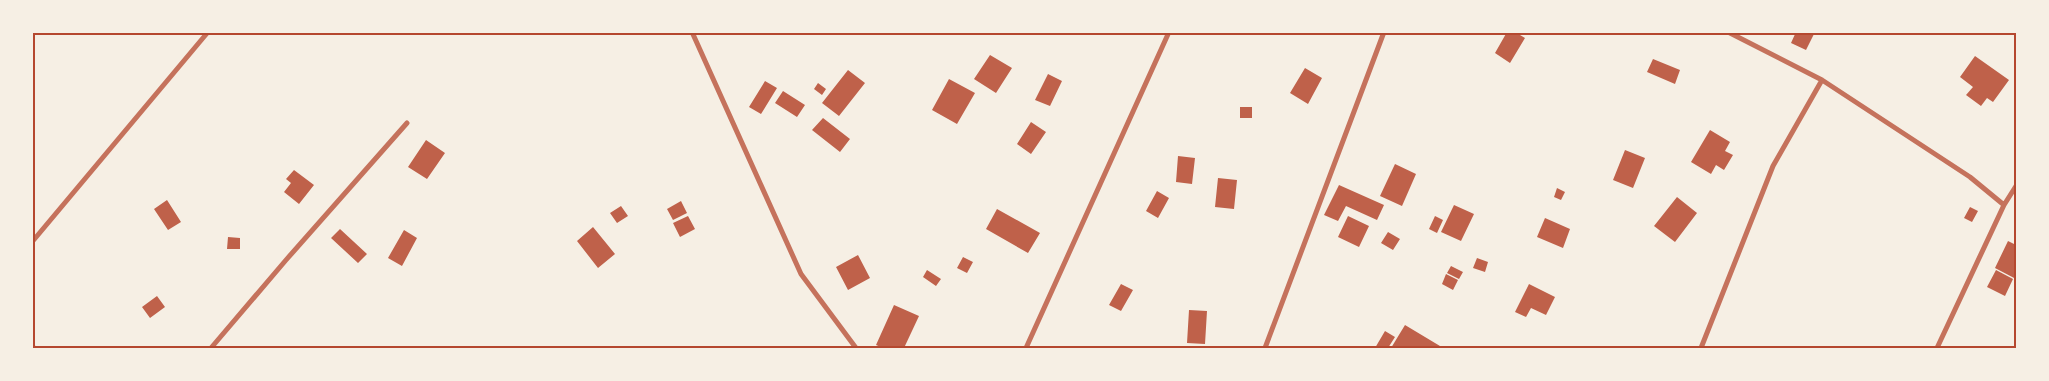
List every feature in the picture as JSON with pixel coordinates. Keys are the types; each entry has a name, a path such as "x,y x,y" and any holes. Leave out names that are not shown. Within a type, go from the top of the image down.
{"street":[{"path":"32,242 208,32"},
{"path":"692,32 801,274 856,348"},
{"path":"1026,348 1169,32"},
{"path":"1265,348 1384,32"},
{"path":"1728,32 1822,80 1970,177 2004,205"},
{"path":"1701,348 1773,166 1822,80"},
{"path":"211,348 407,123"},
{"path":"1937,348 2004,205 2016,186"}],"building":[{"path":"1507,32 1515,32 1525,38 1510,63 1495,53"},
{"path":"1796,32 1815,32 1806,50 1791,43"},
{"path":"990,55 1012,68 996,93 974,79"},
{"path":"1975,56 2009,80 1993,102 1987,98 1981,106 1966,95 1973,87 1960,77"},
{"path":"1653,59 1680,70 1675,84 1647,72"},
{"path":"1305,68 1322,78 1308,104 1290,93"},
{"path":"848,70 865,83 839,116 822,103"},
{"path":"1048,74 1062,81 1050,106 1035,100"},
{"path":"949,79 975,93 957,124 932,110"},
{"path":"765,81 777,88 761,114 749,107"},
{"path":"818,83 826,89 822,95 814,89"},
{"path":"783,91 805,105 797,117 775,103"},
{"path":"1240,107 1252,107 1252,118 1240,118"},
{"path":"823,118 850,139 840,152 812,130"},
{"path":"1031,122 1046,132 1031,154 1017,144"},
{"path":"1710,130 1730,142 1725,151 1733,155 1724,170 1716,165 1711,174 1691,162"},
{"path":"426,140 445,153 427,179 408,167"},
{"path":"1625,150 1645,158 1633,188 1613,180"},
{"path":"1178,156 1195,158 1192,184 1176,182"},
{"path":"1395,164 1416,174 1402,206 1380,196"},
{"path":"294,170 314,185 299,204 284,192 291,183 286,179"},
{"path":"1218,178 1237,180 1234,209 1215,207"},
{"path":"1339,185 1384,205 1377,220 1346,206 1338,221 1324,215"},
{"path":"1557,188 1565,192 1561,200 1554,197"},
{"path":"1157,191 1169,198 1158,218 1146,211"},
{"path":"1677,197 1697,213 1675,242 1654,226"},
{"path":"167,200 181,222 168,230 154,209"},
{"path":"681,201 687,213 673,220 667,209"},
{"path":"1454,205 1474,214 1461,241 1441,232"},
{"path":"621,206 628,216 617,223 610,213"},
{"path":"1970,207 1978,211 1972,222 1964,218"},
{"path":"997,209 1040,233 1028,253 986,229"},
{"path":"688,216 695,229 680,237 673,223"},
{"path":"1348,216 1369,226 1359,247 1338,237"},
{"path":"1435,216 1443,220 1437,233 1429,229"},
{"path":"1545,218 1570,229 1563,248 1537,237"},
{"path":"593,227 615,254 598,268 577,241"},
{"path":"340,229 367,254 358,263 331,238"},
{"path":"404,230 417,238 402,266 388,258"},
{"path":"1388,232 1400,239 1393,250 1381,243"},
{"path":"228,237 240,238 240,249 227,249"},
{"path":"2008,241 2016,245 2016,279 1995,268"},
{"path":"858,255 870,278 848,290 836,267"},
{"path":"963,257 973,262 967,273 957,268"},
{"path":"1477,258 1488,262 1485,272 1473,268"},
{"path":"1451,266 1463,272 1459,279 1447,273"},
{"path":"927,270 941,279 936,286 923,277"},
{"path":"1996,270 2013,279 2005,296 1987,287"},
{"path":"1446,274 1458,280 1453,290 1442,284"},
{"path":"1121,284 1133,290 1121,311 1109,305"},
{"path":"1529,284 1555,297 1546,315 1531,308 1526,317 1515,312"},
{"path":"157,296 165,307 150,318 142,307"},
{"path":"894,305 919,316 904,348 883,348 876,345"},
{"path":"1189,310 1207,311 1205,344 1187,343"},
{"path":"1405,325 1440,346 1438,348 1391,348"},
{"path":"1385,331 1395,337 1388,348 1375,348"}]}
